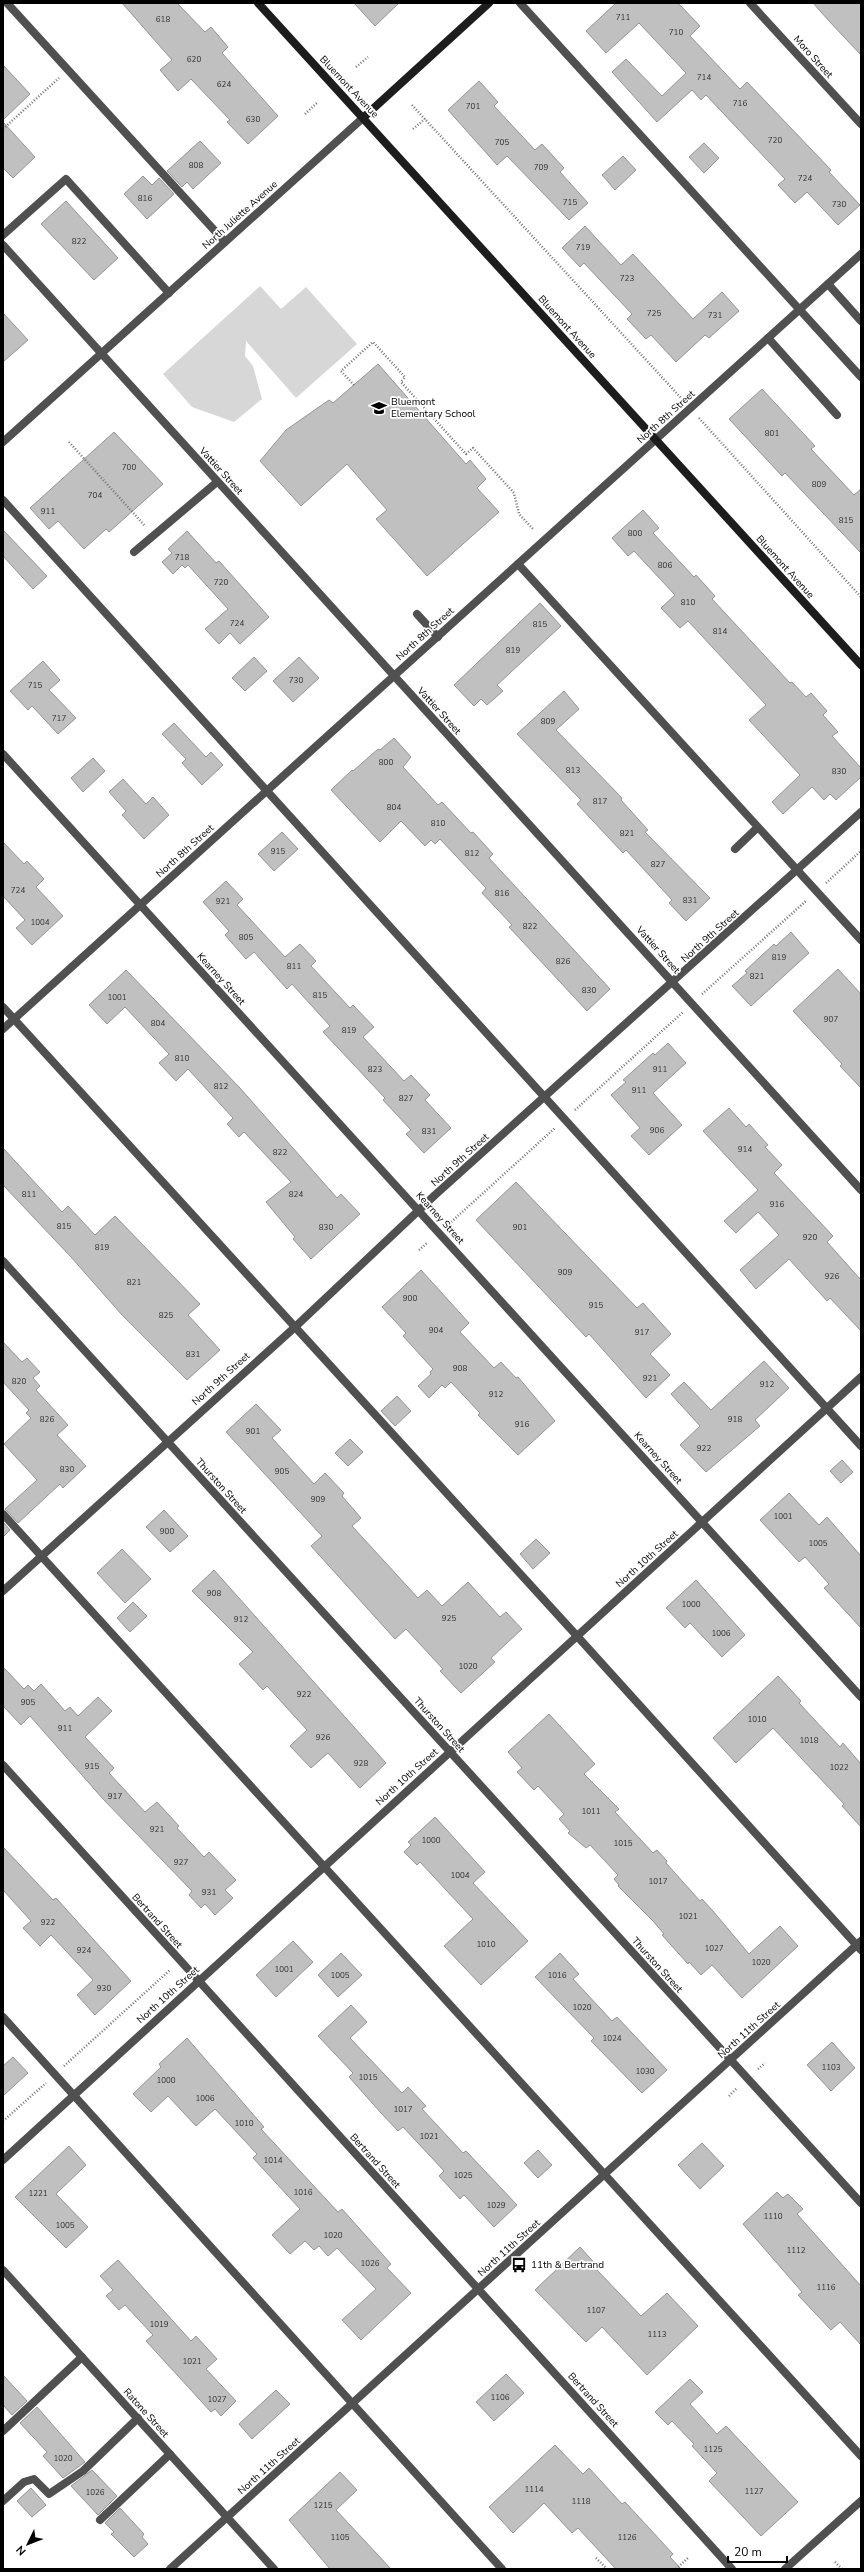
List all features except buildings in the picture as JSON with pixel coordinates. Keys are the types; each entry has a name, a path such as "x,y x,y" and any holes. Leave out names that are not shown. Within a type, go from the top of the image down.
{"main road":[{"name":"Bluemont Avenue","path":"258,3 364,117 655,440 861,665"},
{"name":"North Juliette Avenue","path":"364,117 489,3"}],"street":[{"path":"7,3 225,242"},
{"path":"520,3 861,377"},
{"name":"Moro Street","path":"750,3 861,124"},
{"name":"North Juliette Avenue","path":"3,442 364,117"},
{"path":"3,235 66,179 168,293"},
{"name":"Vattier Street","path":"3,245 861,1190"},
{"name":"North 8th Street","path":"3,1029 861,254"},
{"path":"828,284 861,321"},
{"path":"768,338 837,415"},
{"path":"134,552 217,482"},
{"path":"3,500 861,1446"},
{"path":"518,564 861,940"},
{"path":"417,614 438,636"},
{"name":"Kearney Street","path":"3,754 861,1697"},
{"name":"North 9th Street","path":"3,1591 167,1441 294,1328 419,1210 861,812"},
{"path":"735,849 758,827"},
{"path":"3,1007 294,1328 859,1946"},
{"name":"Thurston Street","path":"3,1261 861,2203"},
{"name":"North 10th Street","path":"3,2160 861,1377"},
{"path":"3,1514 605,2173 861,2456"},
{"name":"Bertrand Street","path":"3,1765 198,1982 732,2569"},
{"name":"North 11th Street","path":"170,2569 605,2173 859,1946"},
{"path":"3,2017 502,2569"},
{"name":"Ratone Street","path":"3,2270 274,2569"},
{"path":"3,2431 82,2357"},
{"path":"3,2501 24,2482 34,2479 49,2494 83,2471 138,2418"},
{"path":"100,2520 170,2454"},
{"path":"785,2569 861,2501"}],"path":[{"path":"356,67 368,57"},
{"path":"3,129 68,70"},
{"path":"304,114 318,102"},
{"path":"412,105 861,597"},
{"path":"413,129 425,119"},
{"path":"354,385 341,371 373,342 405,377 401,382 466,454 473,448 514,493 519,514 544,541"},
{"path":"69,442 154,535"},
{"path":"447,1225 861,851"},
{"path":"419,1250 427,1243"},
{"path":"3,2122 180,1961"},
{"path":"757,2070 765,2063"},
{"path":"729,2096 737,2088"},
{"path":"676,2569 689,2557"},
{"path":"596,2558 607,2569"},
{"path":"835,2562 842,2569"}],"shaded area":[{"path":"260,286 281,309 306,287 357,344 296,398 246,341 245,356 253,366 262,399 234,422 192,407 163,374"}],"place":[{"name":"Bluemont Elementary School","path":"379,408"},
{"name":"11th & Bertrand","path":"519,2265"}]}
